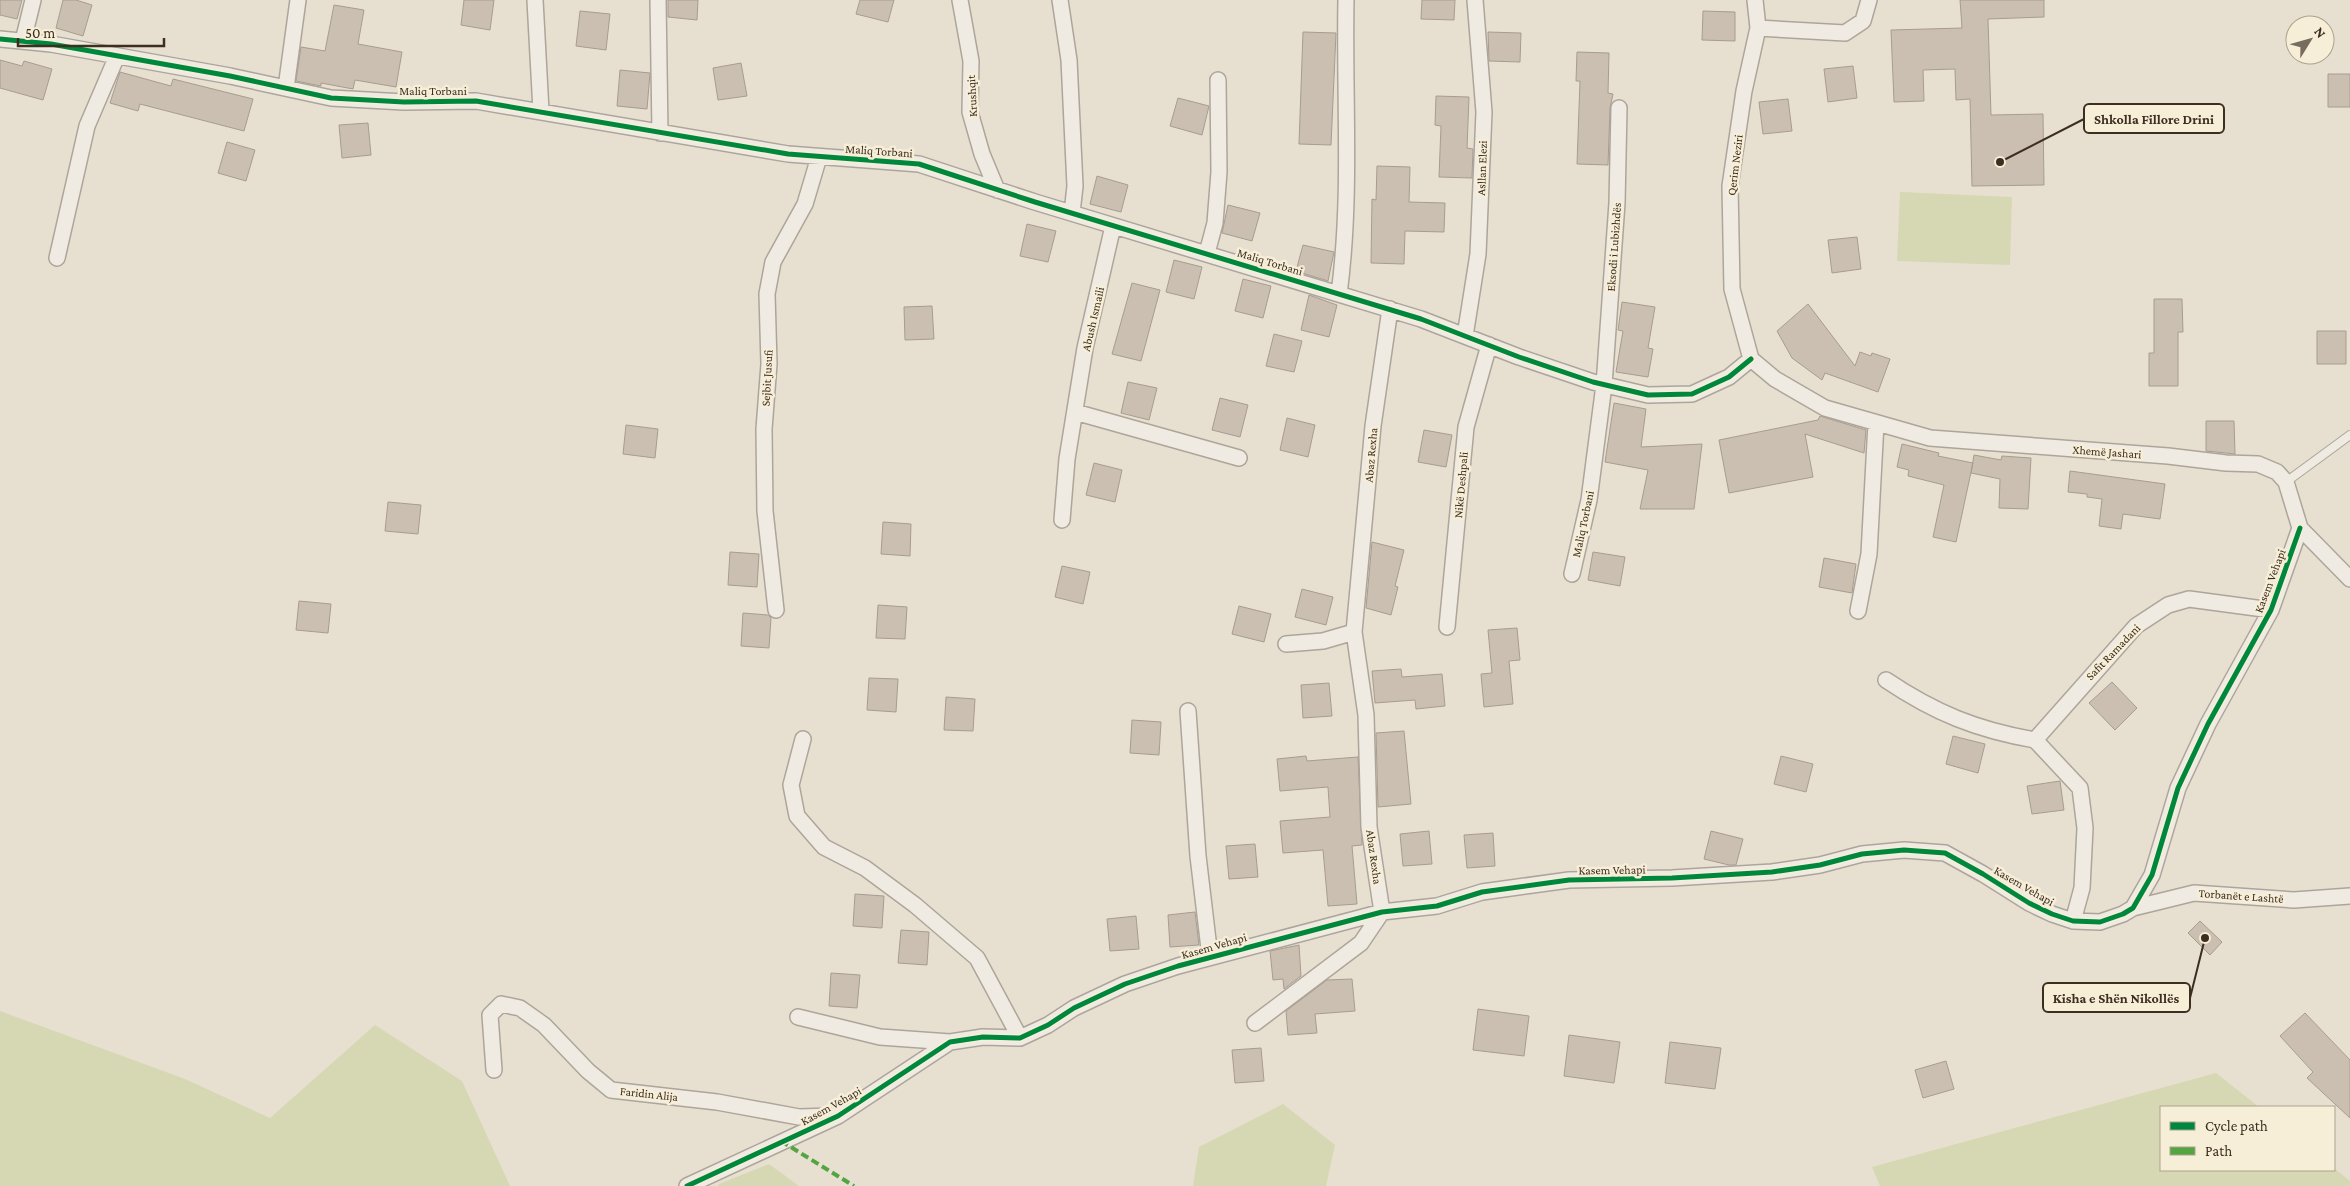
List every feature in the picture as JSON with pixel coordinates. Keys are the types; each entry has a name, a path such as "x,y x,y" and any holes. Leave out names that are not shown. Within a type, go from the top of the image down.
{"street":[{"path":"23,41 33,0"},
{"path":"286,88 298,0"},
{"path":"535,0 541,111"},
{"path":"658,0 660,133"},
{"name":"Krushqit","path":"960,0 971,62 970,112 982,154 997,190"},
{"path":"1060,0 1069,60 1075,186 1072,213"},
{"path":"1339,294 1345,246 1346,210 1344,69 1346,0"},
{"name":"Asllan Elezi","path":"1465,336 1478,254 1484,112 1476,0"},
{"name":"Qerim Neziri","path":"1751,359 1732,289 1730,186 1744,92 1758,28 1755,0"},
{"path":"1758,28 1845,33 1864,21 1869,0"},
{"name":"Maliq Torbani","path":"0,39 117,56 332,98 404,102 476,101 788,154 919,164 1113,226 1390,309 1489,346 1604,385 1648,395 1692,394 1729,376 1751,359"},
{"path":"57,258 87,126 117,56"},
{"path":"1207,254 1215,223 1218,180 1218,80"},
{"name":"Eksodi i Lubizhdës","path":"1604,385 1617,203 1619,108"},
{"name":"Sejbit Jusufi","path":"776,610 765,511 764,429 769,364 767,294 773,262 805,204 819,157"},
{"name":"Abush Ismaili","path":"1062,520 1067,459 1085,348 1113,226"},
{"name":"Abaz Rexha","path":"1382,912 1369,827 1366,715 1354,632 1373,426 1390,309"},
{"name":"Nikë Deshpali","path":"1448,628 1466,427 1489,346"},
{"name":"Xhemë Jashari","path":"1751,359 1775,379 1825,408 1930,438 2168,456 2226,463 2258,464 2277,472 2286,482"},
{"name":"Maliq Torbani","path":"1572,574 1590,500 1604,385"},
{"path":"1075,412 1239,458"},
{"path":"1858,611 1869,554 1876,423"},
{"path":"2286,482 2300,528 2350,579"},
{"name":"Kasem Vehapi","path":"687,1186 838,1116 950,1042 983,1037 1020,1038 1048,1025 1074,1008 1125,984 1210,957 1382,912 1437,906 1482,892 1569,880 1672,878 1772,872 1820,865 1862,854 1904,850 1945,854 2052,914 2073,921 2100,922 2133,908 2152,876 2178,788 2196,748 2272,610 2300,528"},
{"name":"Safit Ramadani","path":"2034,740 2136,626 2168,605 2189,599 2272,610"},
{"path":"1286,644 1323,641 1354,632"},
{"path":"1886,680 1937,711 2005,734 2034,740 2080,788 2085,828 2082,888 2073,921"},
{"name":"Kasem Vehapi","path":"1188,712 1198,856 1210,957"},
{"path":"803,739 791,785 796,816 824,847 864,868 916,905 977,958 1020,1038"},
{"name":"Torbanët e Lashtë","path":"2133,908 2194,892 2294,900 2350,896"},
{"path":"1255,1023 1361,943 1382,912"},
{"name":"Faridin Alija","path":"494,1070 490,1015 501,1004 520,1008 544,1025 588,1071 611,1090 716,1102 799,1118 838,1116"},
{"path":"798,1017 880,1037 950,1042"}],"lane":[{"path":"2286,482 2350,435"}],"green space":[{"path":"1900,192 2012,197 2010,265 1897,261"},
{"path":"0,1011 185,1079 270,1118 375,1025 462,1081 510,1186 0,1186"},
{"path":"2216,1073 2258,1106 2160,1106 2160,1171 2335,1171 2335,1169 2350,1181 2350,1186 1880,1186 1872,1167"},
{"path":"1283,1104 1335,1145 1326,1186 1193,1186 1199,1147"},
{"path":"769,1164 799,1186 718,1186 719,1184"}],"building":[{"path":"0,0 22,0 17,19 0,15"},
{"path":"63,0 76,0 92,5 83,36 56,28"},
{"path":"464,0 494,0 490,30 461,25"},
{"path":"668,0 698,0 697,20 668,17"},
{"path":"860,0 894,0 888,22 856,14"},
{"path":"1422,0 1455,0 1454,20 1421,19"},
{"path":"1960,0 2044,0 2044,17 1988,19 1991,115 2043,114 2044,185 1972,186 1970,99 1956,100 1955,69 1923,70 1924,101 1894,102 1891,30 1962,28"},
{"path":"334,5 364,10 358,44 402,52 396,87 355,80 353,89 296,81 301,47 325,51"},
{"path":"580,11 610,14 606,50 576,46"},
{"path":"1703,11 1735,12 1735,41 1702,40"},
{"path":"1303,32 1336,33 1331,145 1299,144"},
{"path":"1488,32 1521,33 1520,62 1489,61"},
{"path":"1577,52 1609,53 1608,93 1613,94 1610,108 1608,165 1577,164 1580,81 1576,81"},
{"path":"0,60 22,66 24,61 52,69 43,100 0,88"},
{"path":"741,63 747,96 718,100 713,68"},
{"path":"1853,66 1857,98 1828,102 1824,69"},
{"path":"620,70 650,73 647,109 617,106"},
{"path":"120,72 171,86 173,79 253,99 244,131 140,104 138,111 110,103"},
{"path":"2328,74 2350,74 2350,107 2328,107"},
{"path":"1436,96 1469,97 1467,148 1473,149 1472,178 1439,177 1441,126 1435,125"},
{"path":"1178,98 1209,106 1202,135 1170,126"},
{"path":"1788,99 1792,131 1763,134 1759,102"},
{"path":"368,123 371,155 342,158 339,125"},
{"path":"227,142 255,150 246,181 218,173"},
{"path":"1377,166 1410,167 1409,202 1445,203 1444,232 1405,231 1404,264 1371,263 1372,199 1376,200"},
{"path":"1097,176 1128,185 1121,212 1090,204"},
{"path":"1228,205 1260,213 1252,241 1222,233"},
{"path":"1027,224 1056,231 1048,262 1020,256"},
{"path":"1857,237 1861,269 1832,273 1828,240"},
{"path":"1303,245 1334,252 1328,281 1296,271"},
{"path":"1174,260 1202,267 1194,299 1166,292"},
{"path":"1243,279 1271,286 1263,318 1235,311"},
{"path":"1132,283 1160,290 1141,361 1112,354"},
{"path":"1309,295 1337,305 1329,337 1301,330"},
{"path":"2154,299 2182,299 2183,332 2178,332 2178,386 2149,386 2149,353 2154,353"},
{"path":"1622,302 1655,307 1648,348 1653,349 1648,377 1616,372 1623,331 1618,330"},
{"path":"1808,304 1855,366 1860,352 1871,356 1872,353 1890,359 1878,392 1825,373 1822,380 1792,358 1777,331"},
{"path":"932,306 934,339 905,340 904,307"},
{"path":"2317,331 2346,331 2346,364 2317,364"},
{"path":"1274,334 1302,341 1294,372 1266,366"},
{"path":"1128,382 1157,388 1149,420 1121,413"},
{"path":"1220,398 1248,405 1240,437 1212,430"},
{"path":"1614,403 1646,409 1641,447 1702,444 1694,509 1640,509 1648,470 1605,462"},
{"path":"1820,416 1866,430 1864,453 1805,434 1813,477 1729,493 1719,440 1818,420"},
{"path":"1287,418 1315,425 1308,457 1280,450"},
{"path":"2206,421 2234,421 2235,454 2206,451"},
{"path":"626,425 658,429 655,458 623,454"},
{"path":"1424,430 1452,435 1446,467 1418,462"},
{"path":"1902,444 1939,453 1938,456 1973,463 1956,542 1933,537 1944,485 1908,476 1909,470 1897,467"},
{"path":"1974,455 2001,460 2002,456 2031,458 2028,509 1999,508 2000,479 1971,473"},
{"path":"1094,463 1122,470 1115,502 1086,495"},
{"path":"2070,471 2165,484 2160,519 2123,514 2121,529 2099,526 2102,499 2087,497 2087,494 2068,492"},
{"path":"388,502 421,505 418,534 385,531"},
{"path":"883,522 911,524 910,556 881,554"},
{"path":"1372,542 1404,550 1395,586 1398,587 1391,615 1366,608"},
{"path":"730,552 759,554 757,587 728,585"},
{"path":"1593,552 1625,557 1620,586 1588,580"},
{"path":"1824,558 1856,564 1852,593 1819,587"},
{"path":"1062,566 1090,572 1083,604 1055,597"},
{"path":"1302,589 1333,597 1326,625 1295,617"},
{"path":"299,601 331,604 328,633 296,630"},
{"path":"878,605 907,607 905,639 876,638"},
{"path":"1239,606 1271,614 1264,642 1232,634"},
{"path":"743,613 768,615 771,618 769,648 741,646"},
{"path":"1517,628 1520,660 1509,661 1513,704 1484,707 1481,674 1492,673 1488,630"},
{"path":"1401,669 1402,677 1442,674 1445,706 1416,709 1415,700 1375,703 1372,671"},
{"path":"869,678 898,679 896,712 867,710"},
{"path":"2112,682 2137,708 2115,730 2089,703"},
{"path":"1329,683 1332,716 1303,718 1301,685"},
{"path":"946,697 975,699 973,731 944,730"},
{"path":"1132,720 1161,722 1159,755 1130,753"},
{"path":"1404,731 1411,804 1378,807 1376,733"},
{"path":"1953,736 1985,744 1978,773 1946,764"},
{"path":"1306,756 1307,761 1358,757 1362,845 1352,846 1357,904 1328,906 1323,850 1283,853 1280,821 1330,817 1328,787 1280,791 1277,759"},
{"path":"1781,756 1813,764 1806,792 1774,784"},
{"path":"2060,781 2064,810 2032,814 2027,786"},
{"path":"1429,831 1432,864 1403,866 1400,834"},
{"path":"1711,831 1743,839 1736,865 1704,859"},
{"path":"1493,833 1495,866 1467,868 1464,835"},
{"path":"1255,844 1258,877 1229,879 1226,846"},
{"path":"855,894 884,896 882,928 853,926"},
{"path":"1195,912 1199,945 1170,947 1168,915"},
{"path":"1136,916 1139,949 1110,951 1107,919"},
{"path":"2200,921 2222,942 2210,955 2188,933"},
{"path":"901,930 929,932 927,965 898,963"},
{"path":"1299,945 1301,976 1284,989 1283,979 1273,980 1270,951"},
{"path":"831,973 860,975 857,1008 829,1006"},
{"path":"1352,979 1355,1011 1315,1014 1317,1033 1288,1035 1286,1011 1327,980"},
{"path":"1478,1009 1529,1016 1524,1056 1473,1050"},
{"path":"2305,1013 2350,1060 2350,1118 2307,1078 2313,1072 2280,1036"},
{"path":"1569,1035 1620,1042 1614,1083 1564,1076"},
{"path":"1670,1042 1721,1048 1715,1089 1665,1083"},
{"path":"1261,1048 1264,1081 1235,1083 1232,1050"},
{"path":"1946,1061 1954,1089 1923,1098 1915,1070"}],"marked path":[{"path":"781,1141 854,1186"}],"cycle path":[{"path":"0,39 51,44 230,76 331,98 404,102 476,101 788,154 919,164 1035,202 1421,319 1519,357 1593,382 1648,395 1692,394 1729,377 1751,359"},
{"path":"687,1186 838,1116 950,1042 983,1037 1020,1038 1048,1025 1074,1008 1125,984 1178,966 1382,912 1437,906 1482,892 1569,880 1672,878 1772,872 1820,865 1862,854 1904,850 1945,853 2029,903 2073,921 2100,922 2123,914 2133,908 2152,875 2178,788 2208,724 2271,610 2300,528"}],"place":[{"name":"Shkolla Fillore Drini","path":"2000,162"},
{"name":"Kisha e Shën Nikollës","path":"2205,938"}]}
